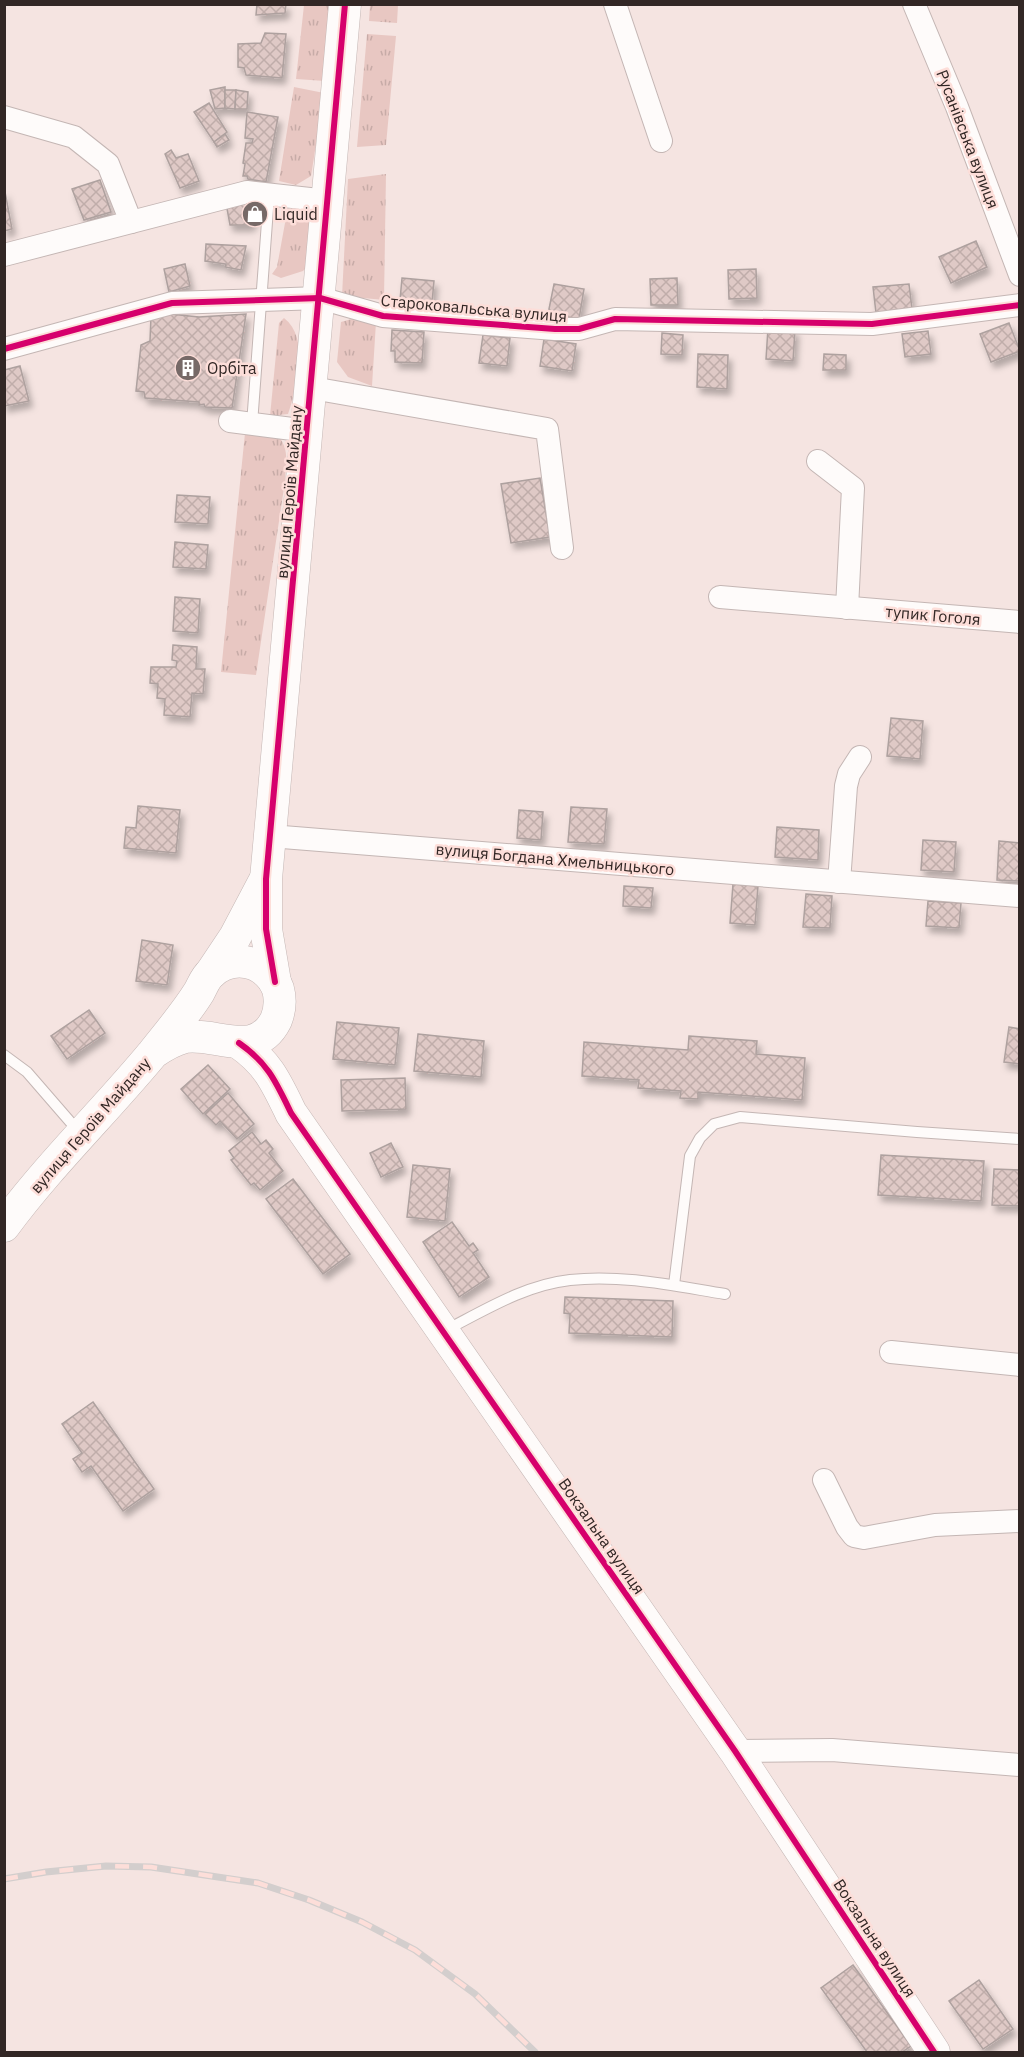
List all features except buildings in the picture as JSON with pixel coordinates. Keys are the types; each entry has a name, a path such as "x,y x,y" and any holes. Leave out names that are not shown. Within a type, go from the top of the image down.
{"street":[{"name":"вулиця Героїв Майдану","path":"274,1023 280,1003 266,929 266,879 345,4"},
{"path":"615,4 661,141"},
{"name":"Русанівська вулиця","path":"914,4 957,107 1020,276"},
{"path":"4,117 74,137 108,164 131,222"},
{"path":"4,255 247,192 328,201"},
{"name":"Староковальська вулиця","path":"4,349 171,303 320,298 383,316 555,329 579,329 615,319 872,324 1020,305"},
{"name":"вулиця Героїв Майдану","path":"312,388 547,429 562,548"},
{"name":"вулиця Героїв Майдану","path":"242,422 308,431"},
{"path":"818,461 853,488 847,608"},
{"name":"тупик Гоголя","path":"720,597 1020,621"},
{"path":"839,882 846,786 849,774 860,757"},
{"name":"вулиця Богдана Хмельницького","path":"270,836 1020,896"},
{"name":"вулиця Героїв Майдану","path":"4,1226 153,1053 235,937 266,879"},
{"name":"вулиця Героїв Майдану","path":"205,982 229,963 240,961 260,967 275,982"},
{"path":"205,982 200,1012 204,1022 219,1037 234,1042 259,1038 274,1023"},
{"name":"Вокзальна вулиця","path":"273,1075 271,1053 274,1023"},
{"name":"вулиця Героїв Майдану","path":"153,1053 168,1043 186,1037 205,1037 234,1042"},
{"name":"Вокзальна вулиця","path":"234,1042 261,1060 273,1075 291,1113 735,1751 934,2052"},
{"path":"891,1352 1020,1365"},
{"path":"824,1480 847,1527 854,1536 864,1538 935,1525 1020,1521"},
{"path":"735,1751 832,1749 1020,1765"}],"lane":[{"path":"242,422 260,300 269,195"},
{"path":"4,1055 27,1072 82,1135"},
{"path":"674,1285 690,1156 700,1138 714,1124 740,1117 1020,1139"},
{"path":"444,1331 496,1304 538,1287 569,1280 620,1279 725,1294"}],"green space":[{"path":"304,5 333,5 325,81 296,79"},
{"path":"370,5 398,5 397,23 369,21"},
{"path":"367,34 396,36 386,145 357,147"},
{"path":"294,87 324,93 311,176 296,185 279,181"},
{"path":"386,174 384,300 342,296 348,179"},
{"path":"298,202 317,215 313,260 303,271 281,278 272,274 277,267 287,212"},
{"path":"362,316 376,322 372,386 348,377 337,362 341,322"},
{"path":"284,318 292,327 297,338 298,377 288,414 270,416 279,323"},
{"path":"245,433 276,433 283,444 286,455 285,481 256,675 221,672"}],"railway":[{"path":"4,1879 106,1866 151,1867 258,1883 309,1900 362,1922 415,1950 475,1994 535,2052"}],"cycle path":[{"path":"275,982 266,929 266,879 345,4"},
{"path":"4,349 172,303 320,298 383,316 555,329 579,329 615,319 872,324 1020,305"},
{"path":"239,1043 249,1050 270,1074 291,1113 735,1751 934,2052"}],"place":[{"name":"Liquid","path":"255,214"},
{"name":"Орбіта","path":"188,368"}]}
